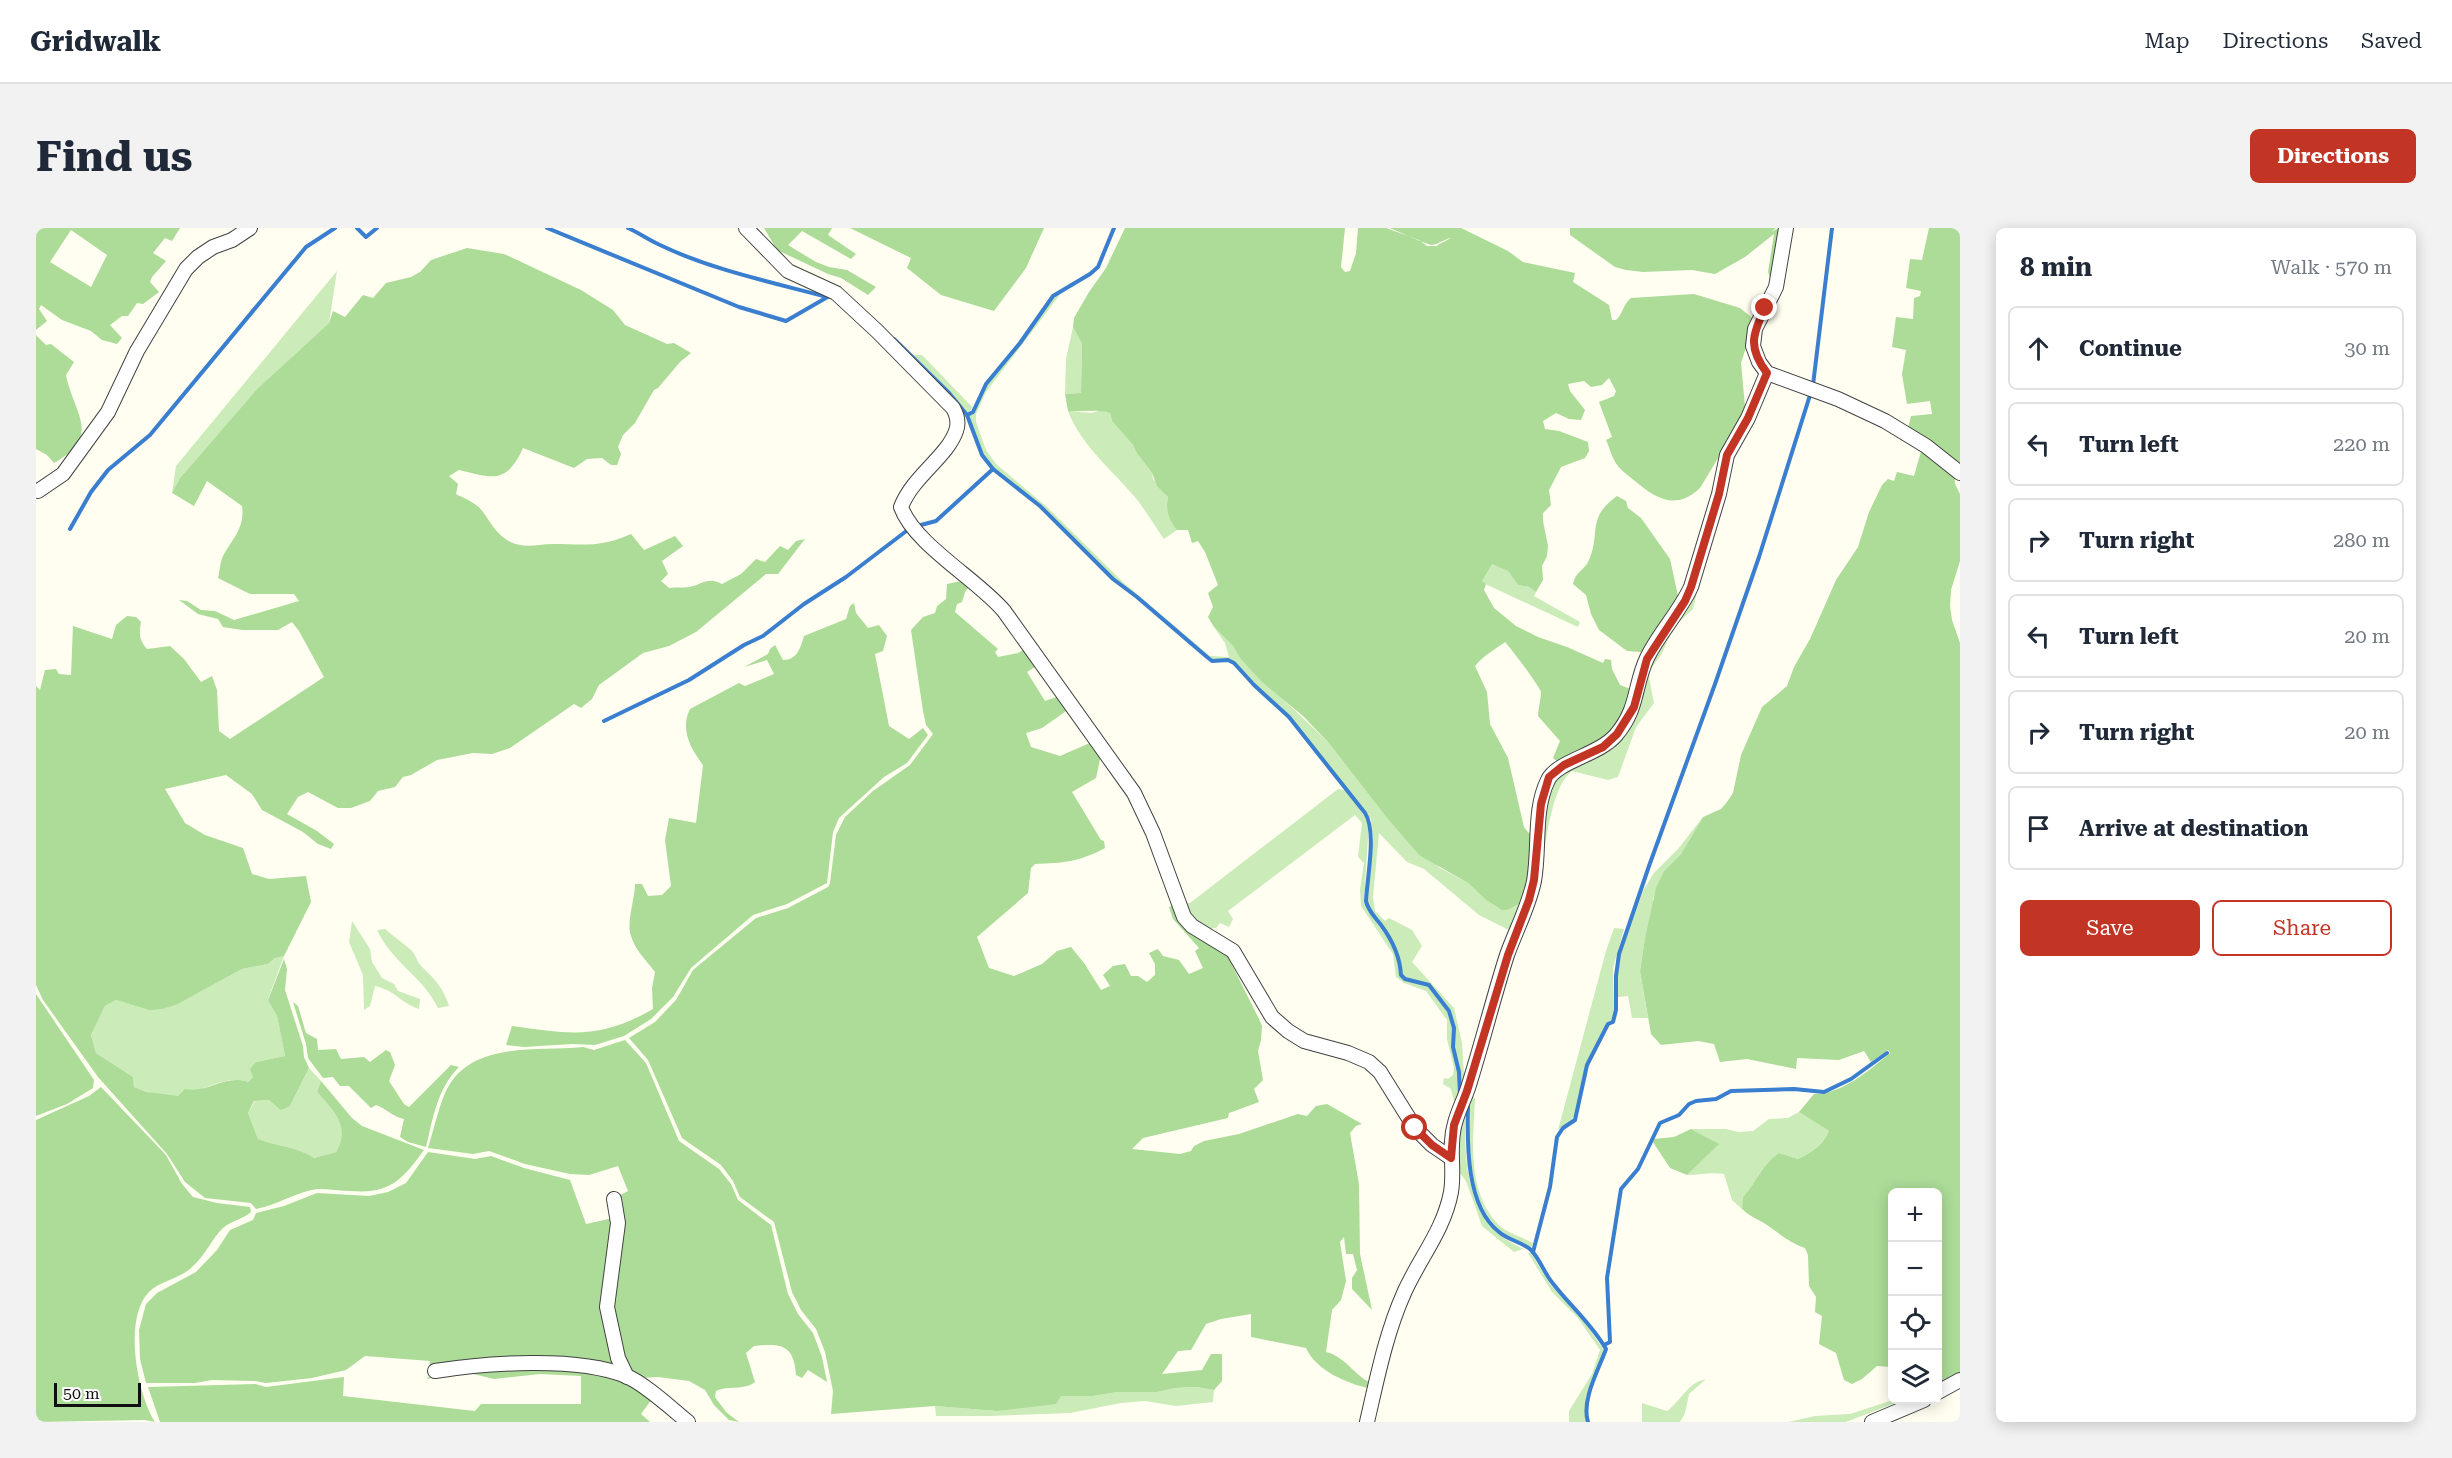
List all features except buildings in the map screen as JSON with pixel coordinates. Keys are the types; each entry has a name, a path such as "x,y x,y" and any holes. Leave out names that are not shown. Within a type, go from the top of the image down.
{"street":[{"path":"38,491 63,474 108,412 137,351 186,269 213,247 232,240 250,228"},
{"path":"746,228 788,271 836,293 953,408 957,416 956,430 950,442 911,487 902,507 904,514 924,538 955,568 991,596 1004,610 1134,793 1153,833 1184,917 1192,926 1233,951 1272,1017 1288,1031 1304,1041 1348,1053 1369,1062 1380,1072 1415,1128 1432,1145 1451,1158"},
{"path":"1786,228 1776,287 1755,329 1753,346 1759,362 1767,373 1838,399 1885,421 1926,446 1960,473"},
{"path":"1367,1422 1395,1313 1413,1272 1439,1229 1444,1214 1452,1184 1451,1158 1454,1125 1467,1091 1508,955 1532,890 1541,804 1549,777 1564,765 1603,747 1617,734 1634,707 1647,659 1685,601 1691,587 1719,494 1727,455 1748,418 1767,373"},
{"path":"614,1199 618,1223 607,1307 618,1358 627,1377"},
{"path":"435,1371 467,1366 570,1364 627,1377 688,1422"},
{"path":"1942,1390 1960,1380"},
{"path":"1872,1422 1915,1404"}],"green space":[{"path":"36,228 180,228 172,241 165,238 153,253 166,261 150,282 159,292 143,304 137,303 128,316 122,316 110,325 122,338 117,344 102,340 91,331 62,320 41,305 39,309 47,321 36,330","holes":["71,230 107,255 91,287 50,262"]},
{"path":"764,228 832,228 828,235 856,254 851,259 802,231 788,245 816,262 847,270 876,287 868,295 841,278 777,250"},
{"path":"850,228 1044,228 1026,268 994,311 941,295 907,268 911,258"},
{"path":"1125,228 1345,228 1341,267 1345,272 1350,271 1356,253 1358,228 1386,228 1410,237 1390,228 1461,228 1508,251 1523,262 1575,273 1573,282 1609,305 1612,320 1618,318 1631,298 1694,294 1740,308 1755,320 1741,363 1746,417 1738,425 1700,488 1692,495 1675,500 1659,497 1643,488 1616,463 1606,440 1612,437 1599,402 1614,396 1616,391 1609,378 1602,385 1591,387 1584,381 1568,384 1570,391 1585,410 1581,420 1569,419 1556,413 1543,421 1545,429 1559,431 1588,442 1589,451 1585,458 1561,467 1549,490 1551,505 1543,513 1548,546 1547,556 1542,566 1543,580 1536,592 1529,587 1518,585 1508,571 1492,564 1482,581 1486,584 1484,590 1494,608 1516,626 1603,663 1605,659 1611,660 1612,669 1620,685 1636,691 1614,734 1561,765 1553,758 1560,741 1538,716 1541,692 1508,645 1505,642 1475,666 1487,692 1490,724 1508,758 1524,827 1536,842 1526,900 1507,910 1502,910 1485,899 1468,883 1419,855 1328,742 1303,716 1261,681 1240,658 1233,646 1214,627 1208,617 1213,607 1208,593 1218,585 1205,552 1198,541 1192,543 1188,530 1177,530 1174,526 1167,511 1168,497 1157,486 1152,473 1133,445 1112,421 1110,413 1068,411 1065,394 1081,393 1082,344 1073,327 1074,318 1106,268","holes":["1451,238 1436,246 1427,246 1420,241 1432,245"]},
{"path":"1570,228 1776,228 1771,232 1779,228 1772,284 1768,272 1774,234 1745,257 1715,274 1692,270 1643,272 1615,267 1570,235"},
{"path":"1929,228 1960,228 1960,468 1908,428 1911,416 1932,414 1930,401 1907,404 1902,374 1906,350 1892,347 1896,317 1913,319 1914,298 1920,296 1921,291 1906,288 1910,259 1922,260"},
{"path":"467,248 504,254 581,290 613,310 625,325 667,344 674,343 691,353 654,390 635,423 623,435 618,447 621,454 617,465 611,465 602,458 587,459 574,468 523,448 511,468 497,476 459,470 449,476 458,484 456,494 478,506 496,531 507,540 524,546 601,543 631,534 644,550 675,536 683,546 662,561 668,574 661,581 669,588 689,587 708,581 722,584 741,574 756,559 765,562 780,546 788,550 796,541 805,539 778,574 766,574 696,632 669,646 643,653 599,685 592,699 581,708 574,704 510,748 492,754 473,753 437,760 403,777 395,787 378,791 370,801 351,808 338,808 308,792 298,797 287,814 317,831 334,844 331,849 318,844 303,832 262,810 252,794 226,775 165,789 185,823 205,835 243,848 252,874 269,879 306,876 311,902 284,956 275,958 268,964 242,969 178,1004 162,1009 150,1010 116,1000 105,1006 91,1035 96,1053 133,1077 134,1087 147,1092 178,1096 185,1089 201,1089 232,1080 248,1082 253,1077 250,1069 256,1062 285,1056 277,1016 268,1000 284,959 287,969 285,990 309,1068 290,1106 281,1110 269,1100 254,1101 248,1113 258,1139 301,1151 314,1158 336,1152 342,1134 341,1127 334,1112 317,1092 321,1081 352,1118 362,1126 424,1150 402,1177 376,1190 318,1189 256,1209 251,1203 205,1198 185,1182 167,1154 98,1077 43,1000 36,985 36,686 40,690 45,670 56,669 59,674 71,675 73,626 112,639 116,625 127,616 136,617 141,622 140,637 147,649 170,646 184,659 201,682 212,676 217,690 219,731 230,739 324,677 292,622 278,630 242,630 223,627 218,619 198,614 179,600 187,601 201,610 215,611 234,620 299,601 294,594 250,594 218,578 223,557 242,520 242,506 207,481 194,506 172,493 180,478 257,389 329,323 333,311 345,317 363,295 373,298 386,283 411,277 420,272 431,260"},
{"path":"337,271 329,323 257,389 180,478 172,493 176,466"},
{"path":"1062,292 986,392 976,414 976,422 986,450 996,464 1047,507 1124,583 1210,656 1229,657 1225,643 1214,627 1233,646 1240,658 1328,742 1383,813 1440,868 1468,883 1485,899 1526,900 1513,932 1479,915 1424,869 1407,862 1379,833 1373,897 1375,911 1385,921 1389,918 1412,930 1422,946 1412,962 1454,1008 1466,1076 1463,1096 1454,1046 1455,1028 1451,1010 1429,984 1402,975 1395,944 1369,909 1367,899 1373,834 1371,819 1290,716 1254,684 1234,662 1228,659 1214,660 1208,657 1114,579 1041,505 994,468 983,454 969,415 974,412 987,384 1021,343 1053,298"},
{"path":"1073,327 1082,344 1081,393 1065,394 1066,359"},
{"path":"36,335 46,345 51,344 74,362 66,375 79,413 81,434 78,443 69,453 54,463 47,455 36,449"},
{"path":"913,355 922,355 973,408 967,413 950,392"},
{"path":"1101,410 1110,413 1112,421 1133,445 1152,473 1153,479 1168,497 1169,515 1177,530 1164,539 1134,496 1089,446 1068,411 1092,413"},
{"path":"1922,448 1954,471 1955,484 1960,494 1960,561 1951,590 1950,606 1960,643 1960,1374 1942,1382 1942,1188 1888,1188 1888,1367 1877,1366 1852,1384 1844,1380 1836,1353 1819,1344 1822,1316 1815,1312 1816,1297 1809,1286 1808,1255 1805,1248 1790,1241 1742,1209 1743,1197 1773,1157 1779,1153 1798,1159 1823,1141 1829,1131 1799,1112 1814,1094 1845,1086 1890,1053 1888,1050 1871,1062 1864,1051 1839,1060 1797,1058 1796,1069 1747,1059 1720,1062 1714,1044 1698,1041 1661,1045 1651,1034 1640,971 1656,888 1664,871 1681,854 1703,817 1721,809 1733,793 1741,755 1762,707 1787,686 1836,580 1858,547 1869,512 1882,485 1888,479 1894,481 1897,472 1914,476"},
{"path":"1617,496 1626,501 1628,508 1641,518 1670,559 1680,605 1646,656 1640,652 1627,651 1599,630 1591,614 1586,595 1573,584 1589,560 1601,511"},
{"path":"1706,556 1693,609 1674,627 1661,655 1650,670 1649,678 1654,703 1636,727 1618,777 1608,780 1572,771 1557,794 1548,829 1536,897 1546,799 1552,781 1644,678"},
{"path":"1492,563 1508,571 1518,585 1529,587 1536,592 1534,596 1580,622 1578,627 1481,582"},
{"path":"966,580 971,584 962,602 957,604 955,612 998,649 995,652 998,657 1018,653 1026,648 1038,665 1027,672 1045,701 1059,696 1069,709 1042,728 1026,733 1031,747 1060,756 1092,742 1101,755 1096,778 1072,792 1101,840 1104,841 1105,848 1079,859 1035,864 1031,868 1028,893 977,937 989,968 1014,976 1042,964 1057,951 1071,947 1101,990 1110,986 1103,975 1113,966 1125,964 1131,976 1138,976 1147,982 1155,975 1155,964 1149,953 1158,949 1163,956 1179,960 1189,974 1203,968 1195,951 1199,948 1173,919 1169,907 1174,905 1219,945 1229,959 1262,1026 1258,1051 1263,1080 1254,1089 1259,1102 1229,1113 1228,1118 1143,1138 1132,1149 1180,1154 1191,1151 1194,1146 1204,1141 1239,1134 1298,1114 1307,1116 1316,1106 1327,1104 1362,1124 1356,1126 1350,1133 1359,1184 1360,1254 1372,1310 1352,1289 1352,1278 1357,1270 1353,1254 1346,1254 1344,1237 1340,1242 1346,1281 1341,1300 1332,1310 1326,1352 1340,1358 1361,1377 1374,1384 1373,1389 1335,1376 1317,1364 1306,1348 1251,1337 1251,1314 1206,1324 1191,1350 1178,1351 1162,1374 1202,1370 1211,1354 1222,1354 1222,1381 1214,1390 1196,1387 1157,1392 1061,1396 1056,1404 997,1411 935,1406 831,1414 833,1391 825,1352 816,1329 801,1310 792,1292 774,1222 740,1197 733,1181 721,1165 682,1138 648,1060 629,1038 655,1022 676,1000 693,970 756,918 788,908 828,887 836,835 845,817 873,791 910,765 933,734 926,725 923,711 911,630 923,617 935,613 937,606 946,599 947,584"},
{"path":"854,603 856,613 868,628 879,625 887,636 883,651 875,654 889,726 909,739 923,728 928,735 907,763 884,777 839,818 833,832 827,883 787,904 753,915 691,968 673,997 651,1019 624,1036 595,1045 524,1047 506,1045 512,1026 584,1032 616,1026 653,1009 652,988 655,972 633,941 630,918 635,884 642,884 648,896 662,895 671,886 665,840 669,818 696,823 703,765 694,752 686,731 690,709 739,683 745,686 774,674 767,660 744,667 768,654 775,645 783,660 792,658 799,649 804,636 846,619 850,606"},
{"path":"1338,789 1346,790 1369,823 1364,900 1366,908 1394,947 1402,978 1429,986 1448,1012 1453,1029 1452,1048 1458,1072 1459,1100 1445,1146 1455,1106 1451,1089 1443,1084 1444,1078 1448,1079 1453,1075 1454,1068 1447,1039 1447,1020 1426,991 1404,983 1396,977 1393,954 1361,906 1360,890 1364,863 1358,857 1362,823 1355,815 1228,911 1233,919 1229,927 1220,923 1216,928 1201,929 1181,902 1190,903"},
{"path":"1703,817 1681,854 1664,871 1653,899 1640,971 1648,1018 1632,1018 1628,996 1618,997 1619,958 1643,891 1654,873 1678,849"},
{"path":"352,921 370,949 372,962 382,978 394,984 398,991 420,999 419,1009 375,986 370,1006 364,1010 363,975 349,942"},
{"path":"1614,928 1624,929 1613,968 1614,1017 1607,1024 1585,1066 1576,1113 1570,1122 1558,1130 1606,951"},
{"path":"385,929 413,952 420,965 441,989 449,1006 438,1008 425,988 390,951 377,930"},
{"path":"284,956 268,999 277,1016 285,1056 256,1062 253,1077 248,1082 239,1080 221,1082 176,1096 160,1095 134,1087 133,1077 96,1053 91,1035 105,1006 116,1000 130,1004 178,1004 242,969 268,964 275,958"},
{"path":"36,994 94,1080 93,1088 67,1104 36,1116"},
{"path":"293,1002 298,1006 306,1033 317,1039 318,1050 336,1049 341,1059 364,1057 370,1062 386,1050 390,1052 395,1065 389,1081 404,1104 409,1107 451,1065 459,1067 441,1094 426,1147 400,1137 404,1119 376,1105 371,1108 349,1086 340,1086 333,1077 323,1078 308,1058"},
{"path":"625,1040 646,1063 679,1141 719,1169 731,1184 738,1200 771,1225 788,1294 798,1314 813,1333 822,1357 827,1382 808,1370 802,1378 796,1375 792,1357 784,1348 772,1345 754,1346 746,1353 755,1382 746,1386 716,1391 715,1397 726,1412 739,1422 729,1420 714,1405 705,1390 689,1381 658,1377 637,1378 630,1372 621,1356 611,1309 619,1196 628,1191 618,1166 589,1175 570,1174 525,1164 489,1151 473,1154 428,1148 446,1091 457,1075 471,1063 507,1052 583,1047 594,1050"},
{"path":"309,1068 321,1081 317,1092 335,1112 342,1134 336,1152 314,1158 301,1151 258,1139 248,1113 255,1101 269,1100 290,1106"},
{"path":"101,1087 166,1155 182,1184 193,1197 250,1207 251,1212 223,1228 192,1267 154,1288 141,1304 136,1319 135,1337 138,1375 155,1422 145,1420 36,1422 36,1120 89,1096"},
{"path":"1471,1093 1475,1099 1473,1147 1480,1195 1499,1226 1533,1243 1531,1248 1499,1230 1481,1203 1470,1158 1468,1101"},
{"path":"1466,1108 1466,1155 1476,1201 1492,1228 1502,1237 1523,1249 1514,1252 1482,1226 1466,1181 1457,1169 1456,1140"},
{"path":"1799,1112 1829,1131 1816,1148 1798,1159 1779,1153 1773,1157 1743,1197 1742,1209 1732,1200 1724,1174 1687,1175 1718,1144 1691,1129 1753,1131 1769,1119 1788,1118"},
{"path":"1691,1129 1719,1144 1687,1175 1670,1168 1653,1142 1654,1139 1674,1137"},
{"path":"428,1152 475,1159 491,1156 524,1168 570,1180 586,1224 613,1218 602,1311 608,1346 618,1370 466,1362 429,1368 430,1361 365,1356 346,1370 312,1378 266,1383 212,1380 195,1383 146,1383 140,1359 139,1330 146,1304 157,1293 196,1272 217,1250 230,1230 253,1220 256,1213 284,1206 317,1193 369,1196 388,1192 406,1183"},
{"path":"1528,1253 1531,1253 1550,1284 1582,1319 1604,1352 1589,1388 1585,1410 1586,1422 1569,1422 1569,1411 1592,1374 1600,1350 1578,1318 1552,1292"},
{"path":"571,1365 626,1378 652,1399 641,1414 650,1422 160,1422 148,1387 255,1384 266,1387 344,1377 343,1396 475,1411 481,1404 581,1404 581,1376 540,1374 494,1379 465,1372 426,1379 435,1372"},
{"path":"1706,1379 1689,1394 1685,1413 1680,1422 1642,1422 1642,1403 1667,1411 1689,1388"},
{"path":"1196,1387 1214,1390 1213,1402 1176,1406 1145,1401 1121,1403 1070,1413 989,1416 936,1416 935,1406 997,1411 1061,1396 1157,1392"},
{"path":"1888,1402 1888,1404 1893,1404 1846,1422 1788,1422 1815,1416 1850,1414"}],"waterway":[{"path":"70,529 91,492 108,470 150,435 306,247 335,228"},
{"path":"357,228 366,237 377,228"},
{"path":"547,228 739,307 786,321 831,295"},
{"path":"628,228 700,262 827,297"},
{"path":"967,415 973,412 986,384 1020,343 1053,296 1098,267 1114,228"},
{"path":"1813,385 1832,228"},
{"path":"894,339 949,393 967,415 982,455 993,469 1040,506 1113,579 1207,657 1212,661 1228,660 1234,663 1289,717 1365,813 1369,821 1371,843 1367,905 1392,943 1399,961 1401,975 1405,979 1429,985 1449,1011 1454,1028 1453,1047 1459,1072 1460,1095"},
{"path":"1533,1252 1550,1187 1557,1137 1563,1128 1575,1120 1587,1065 1608,1024 1613,1022 1616,1010 1616,976 1619,954 1759,557 1811,392"},
{"path":"917,526 936,521 993,469"},
{"path":"604,721 689,680 744,645 763,636 909,529"},
{"path":"1604,1345 1610,1342 1607,1278 1621,1189 1638,1169 1660,1123 1679,1115 1689,1104 1716,1099 1731,1091 1794,1089 1824,1092 1851,1079 1887,1053"},
{"path":"1468,1106 1471,1174 1480,1207 1488,1221 1499,1232 1531,1250 1551,1281 1594,1331 1606,1349 1589,1395 1586,1413 1588,1422"}],"route":[{"path":"1415,1128 1432,1145 1451,1158 1454,1125 1467,1091 1508,955 1529,900 1534,880 1543,793 1549,777 1555,770 1603,747 1617,734 1634,707 1647,659 1685,601 1719,494 1721,475 1727,455 1748,418 1767,373 1759,362 1753,346 1755,329 1765,308"}]}
